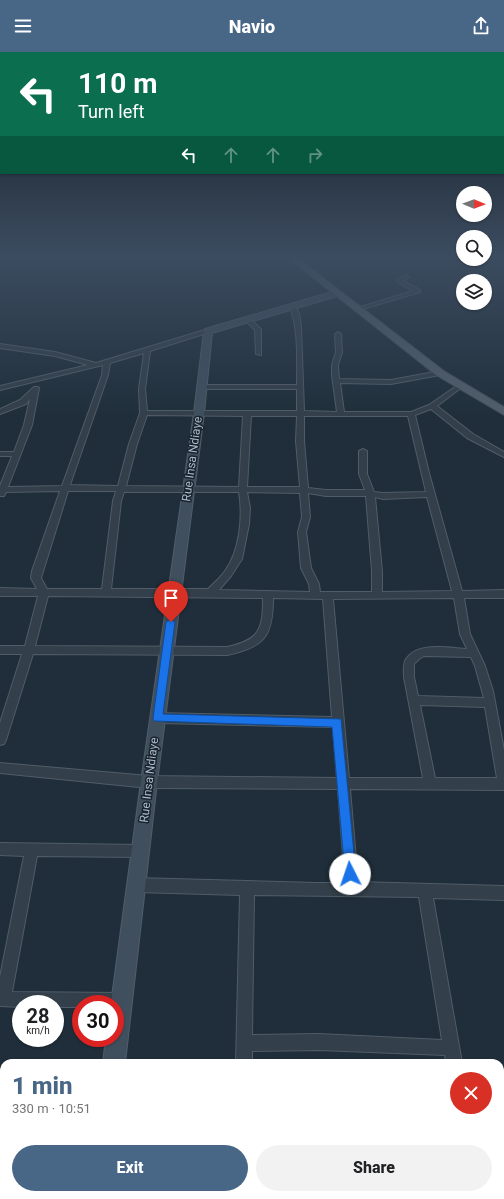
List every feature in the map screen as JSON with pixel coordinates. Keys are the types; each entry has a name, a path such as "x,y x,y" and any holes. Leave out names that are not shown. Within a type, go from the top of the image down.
{"main road":[{"path":"208,331 281,310"},
{"path":"358,310 440,373 504,412"},
{"name":"Rue Insa Ndiaye","path":"123,995 208,331"},
{"name":"Rue Insa Ndiaye","path":"115,1059 116,1047"}],"street":[{"path":"294,310 298,326 302,413 300,441 306,517 302,532 306,568 314,584 315,595"},
{"path":"247,320 258,329 259,354"},
{"path":"0,388 35,378 107,362 208,331"},
{"path":"338,334 339,352 335,365 341,413"},
{"path":"0,346 49,353 96,365"},
{"path":"106,592 114,522 121,489 133,444 144,413 142,388 147,360 147,350"},
{"path":"0,740 29,650 44,592 36,578 37,571 82,438 106,375 107,362"},
{"path":"336,381 391,382 440,373"},
{"path":"35,378 36,388 28,425 1,492 66,488 304,490 326,493 360,492 383,496 432,494"},
{"path":"144,413 411,414 433,407 460,386"},
{"path":"202,387 301,387"},
{"path":"0,412 27,399 36,388"},
{"path":"433,407 470,436 504,455"},
{"path":"210,593 228,574 237,559 245,524 246,508 243,490 247,413"},
{"path":"0,768 149,782 504,784 485,678 465,634 458,594 432,494 425,473 411,414"},
{"path":"363,451 363,474 370,493 377,571 377,594"},
{"path":"0,454 17,454"},
{"path":"0,592 210,593 328,596 377,594 504,594"},
{"path":"0,650 167,652 227,651 242,648 255,641 263,633 268,617 268,594"},
{"path":"328,596 337,722 344,784 352,889"},
{"path":"430,784 409,677 409,663 415,656 423,652 474,653"},
{"path":"413,700 490,703"},
{"path":"158,718 337,722"},
{"path":"0,849 140,851"},
{"path":"32,849 1,999 72,1000"},
{"path":"136,885 504,893"},
{"path":"244,1059 246,888"},
{"path":"425,891 453,1059"},
{"path":"245,1043 319,1042 451,1048"}],"route":[{"path":"171,622 158,718 337,722 344,784 350,874"}]}
